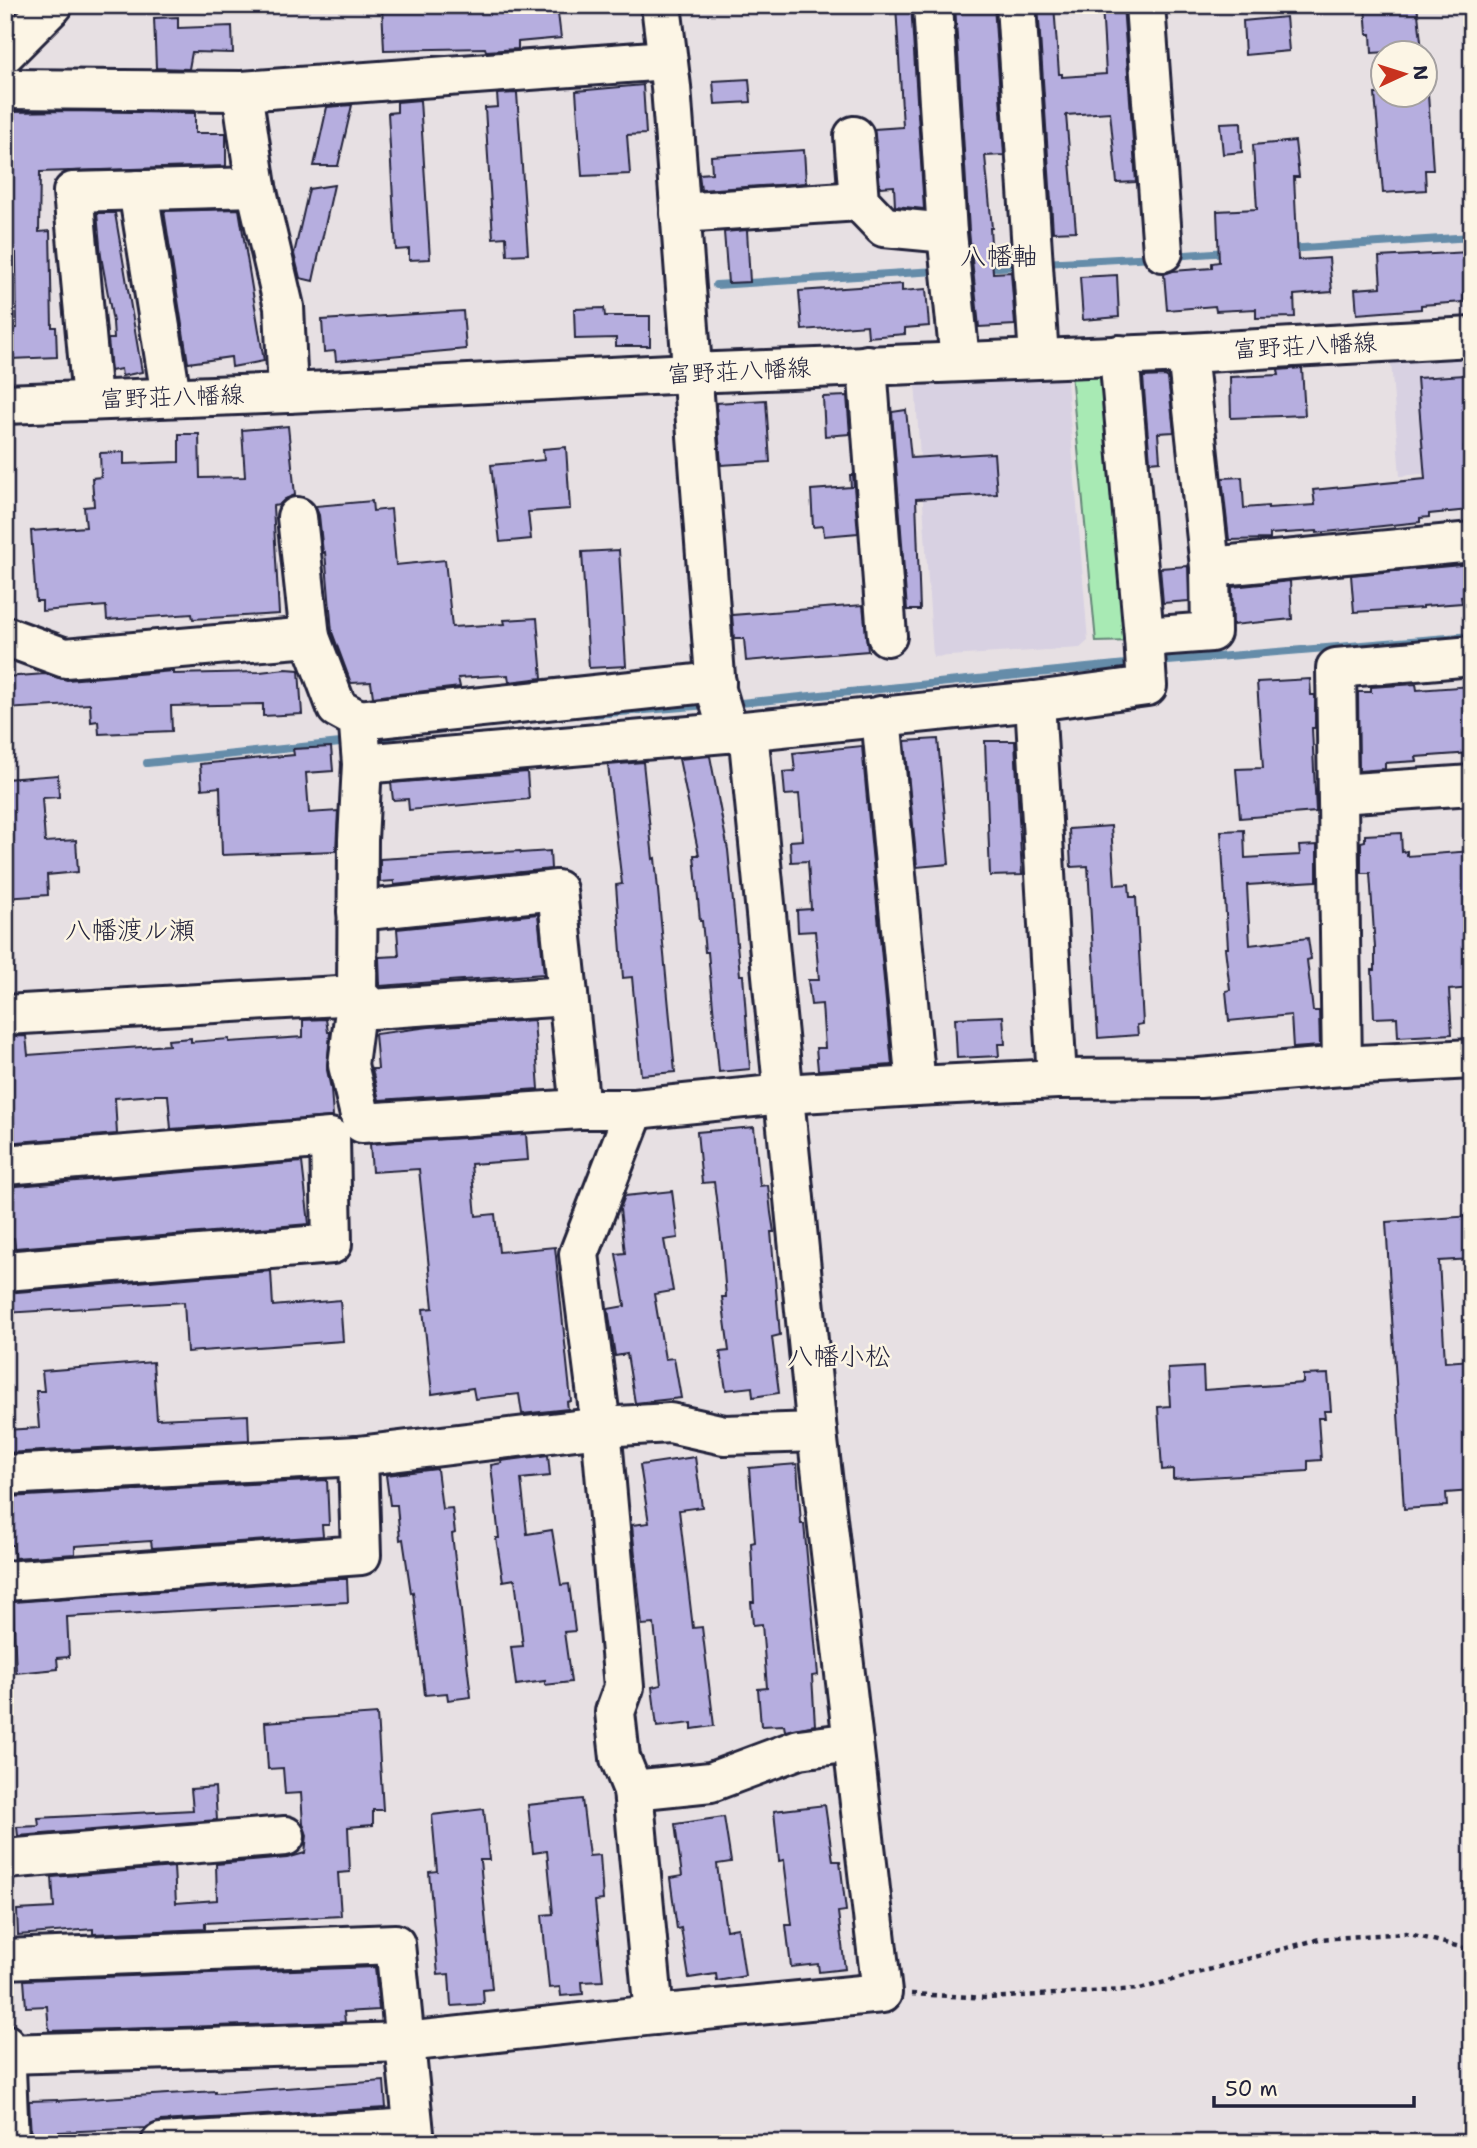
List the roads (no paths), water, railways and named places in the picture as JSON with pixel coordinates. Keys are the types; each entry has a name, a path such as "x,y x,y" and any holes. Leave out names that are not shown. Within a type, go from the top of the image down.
{"street":[{"path":"5,53 53,5"},
{"path":"6,2054 405,2042 882,1993 817,1432 784,1094 726,711 691,373 661,5"},
{"path":"933,5 947,233 960,361"},
{"path":"1016,5 1040,358"},
{"path":"1144,5 1163,252"},
{"path":"5,89 242,91 667,60"},
{"path":"242,91 256,187 284,307 288,393"},
{"path":"854,136 859,201 884,228 947,233"},
{"path":"92,400 73,192 256,187"},
{"path":"138,190 172,396"},
{"path":"680,213 859,201"},
{"name":"富野荘八幡線","path":"5,404 1472,337"},
{"path":"1145,654 1211,632 1210,567 1187,352"},
{"path":"360,739 726,711 881,716 1035,701 1147,686 1119,355"},
{"path":"867,365 887,636"},
{"path":"298,517 310,637 337,708 360,739 357,995 348,1065 362,1124 580,1109 635,1109 784,1094 916,1086 1058,1079 1199,1078 1472,1059"},
{"path":"1210,567 1472,542"},
{"path":"5,636 65,658 310,637"},
{"path":"1342,1066 1336,668 1472,656"},
{"path":"1035,701 1058,1079"},
{"path":"360,739 726,711"},
{"path":"881,716 916,1086"},
{"path":"1338,794 1472,785"},
{"path":"357,911 557,890 580,1109"},
{"path":"5,1015 357,995 372,1009 568,996"},
{"path":"635,1109 579,1255 601,1427 624,1687 615,1712 620,1758 634,1790 654,2015"},
{"path":"5,1165 330,1138 332,1244 5,1271"},
{"path":"5,1475 358,1456 601,1427 670,1423 724,1436 817,1432"},
{"path":"5,1581 361,1555 358,1456"},
{"path":"634,1790 711,1782 799,1749 853,1742"},
{"path":"5,1858 285,1836"},
{"path":"5,1959 396,1944 414,2135 161,2143"},
{"path":"5,2044 8,2141"}],"waterway":[{"path":"1287,249 1472,237"},
{"path":"1171,256 1228,252"},
{"path":"1043,263 1155,257"},
{"path":"961,269 1017,266"},
{"path":"716,285 936,271"},
{"path":"1156,662 1472,636"},
{"path":"731,704 1136,663"},
{"path":"595,714 708,705"},
{"path":"370,740 405,733"},
{"path":"147,763 350,742"}],"district":[{"name":"八幡軸","path":"999,255"},
{"name":"八幡渡ル瀬","path":"130,929"},
{"name":"八幡小松","path":"839,1355"}]}
